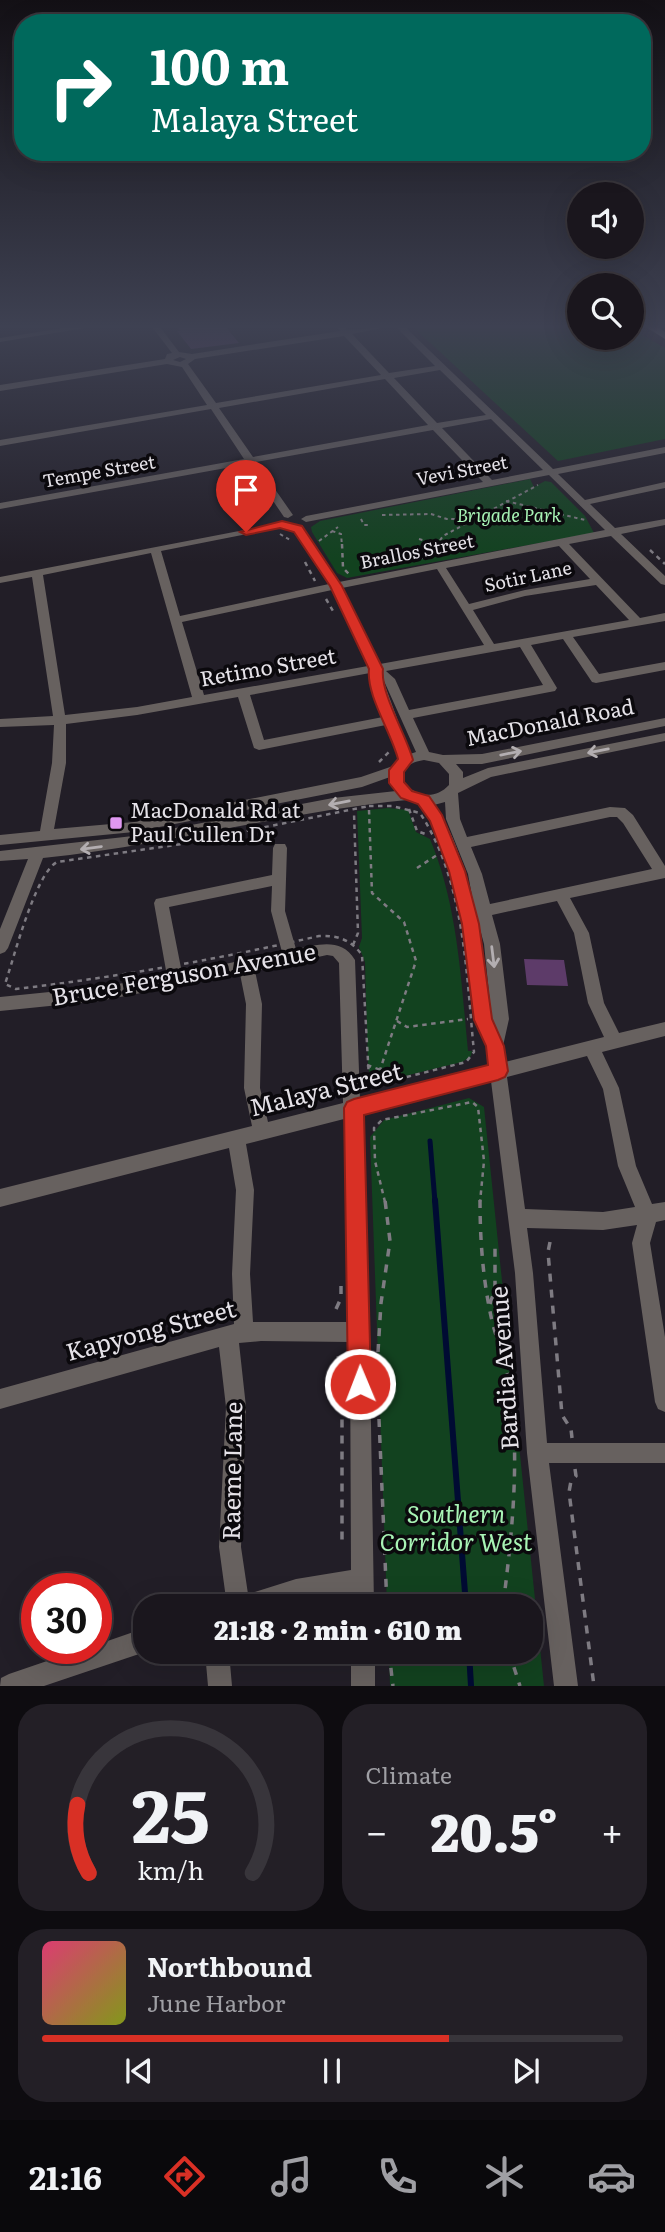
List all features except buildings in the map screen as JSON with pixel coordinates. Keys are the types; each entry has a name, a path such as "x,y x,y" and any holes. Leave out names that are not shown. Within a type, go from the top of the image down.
{"street":[{"path":"0,443 220,406"},
{"path":"416,406 489,483"},
{"path":"482,406 665,582"},
{"path":"0,580 282,524 301,515 306,519 305,526 286,528 282,524 250,460 212,407"},
{"name":"Tempe Street","path":"0,506 493,416"},
{"name":"Vevi Street","path":"306,519 665,450"},
{"path":"583,503 665,485"},
{"name":"Brallos Street","path":"176,620 665,522"},
{"path":"298,528 336,586 376,669 389,679 424,755"},
{"path":"562,543 638,622"},
{"path":"155,550 199,701"},
{"path":"440,566 491,648"},
{"path":"37,573 60,720 58,773 46,837"},
{"name":"Sotir Lane","path":"467,608 525,593 597,581"},
{"name":"Retimo Street","path":"0,723 60,720 199,701 665,617"},
{"path":"566,635 596,680 665,666"},
{"path":"405,715 551,688 523,642"},
{"path":"376,669 375,682 392,720 401,765 397,783 413,801"},
{"path":"243,693 259,746 392,720"},
{"name":"MacDonald Road","path":"443,760 481,759 665,722"},
{"name":"MacDonald Road","path":"454,790 500,770 665,737"},
{"path":"0,840 134,827 218,812 362,782 424,755 443,760 456,772 454,790 434,800 368,797 161,838 37,854 0,856"},
{"name":"Bardia Avenue","path":"454,790 453,819 486,912 501,1020 495,1046"},
{"name":"Bardia Avenue","path":"413,801 437,819 444,834 468,913 483,1020 495,1046 524,1273 537,1453 566,1686"},
{"path":"464,844 620,812 628,819 663,873 486,912 468,913"},
{"path":"280,848 278,911 290,950"},
{"path":"0,948 37,854"},
{"path":"175,974 160,903 279,879"},
{"path":"561,895 581,933 593,996 615,1042"},
{"name":"Bruce Ferguson Avenue","path":"0,1004 99,994 175,974 246,967 290,950 327,949 337,951 347,960 354,1108 363,1594"},
{"path":"246,967 254,1004 252,1088 262,1132"},
{"name":"Malaya Street","path":"0,1198 665,1029"},
{"path":"591,1048 611,1088 627,1166 657,1214"},
{"name":"Raeme Lane","path":"236,1139 245,1190 236,1334 230,1547 236,1594"},
{"path":"517,1218 576,1221 657,1214"},
{"path":"657,1214 641,1243 665,1402"},
{"name":"Kapyong Street","path":"0,1399 236,1334 359,1332"},
{"path":"537,1453 665,1453"},
{"path":"286,1594 308,1587 362,1579"},
{"path":"9,1686 133,1644"},
{"path":"218,1664 220,1686"},
{"path":"363,1664 363,1686"}],"path":[{"path":"372,515 431,514 447,519 474,519 543,482"},
{"path":"506,501 591,523 587,517"},
{"path":"356,516 360,516 363,523 368,525"},
{"path":"412,563 431,553 443,537 477,520 474,519"},
{"path":"282,524 287,537 295,546"},
{"path":"323,540 338,527 341,534 343,568 353,574"},
{"path":"332,531 341,534"},
{"path":"419,539 436,544"},
{"path":"647,547 665,565"},
{"path":"301,556 314,577 314,583"},
{"path":"322,597 327,599 337,618"},
{"path":"377,764 390,750"},
{"path":"380,1070 416,961 404,922 372,893 370,806 413,801"},
{"path":"413,801 422,815 433,836 417,831 413,801"},
{"path":"353,944 358,933 354,809"},
{"path":"417,868 432,856 440,855"},
{"path":"40,882 2,980 8,987 16,989 175,974 290,950 327,935 343,937 362,955 367,1074 373,1082 379,1084 466,1062 472,1058 473,1046"},
{"path":"397,1021 407,1027 470,1019"},
{"path":"367,1065 402,1078"},
{"path":"378,1357 381,1303 390,1241 386,1206 375,1161 374,1128 382,1120 468,1101 478,1107 484,1161 480,1190 480,1247 489,1307 510,1387 515,1504 504,1594"},
{"path":"550,1242 548,1252 562,1415 571,1429"},
{"path":"489,1307 495,1289 495,1245"},
{"path":"338,1356 342,1371 342,1544"},
{"path":"379,1413 387,1594"},
{"path":"576,1476 571,1481 569,1492 594,1686"},
{"path":"390,1664 393,1686"},
{"path":"513,1664 520,1686"}],"green space":[{"path":"498,406 665,406 665,439 558,461"},
{"name":"Brigade Park","path":"530,479 534,487 545,481 551,482 585,516 594,533 347,578 337,573 312,532 311,527 320,521"},
{"path":"388,808 408,810 416,832 430,839 439,864 457,944 468,1051 472,1051 471,1056 462,1062 380,1082 371,1076 368,1064 365,962 359,947 362,938 357,811"},
{"name":"Southern Corridor West","path":"469,1098 484,1107 534,1594 387,1594 370,1137 384,1120"},
{"name":"Southern Corridor West","path":"389,1664 542,1664 544,1686 390,1686"}],"waterway":[{"path":"430,1141 435,1202"},
{"path":"435,1200 465,1594"},
{"path":"470,1664 471,1686"}],"place":[{"name":"MacDonald Rd at Paul Cullen Dr","path":"116,823"}],"route":[{"path":"246,532 282,524 286,528 298,528 336,586 355,624 376,669 375,682 399,736 406,760 396,770 397,783 407,794 423,800 437,819 457,871 471,924 483,1020 495,1046 498,1071 354,1108 360,1384"}]}
